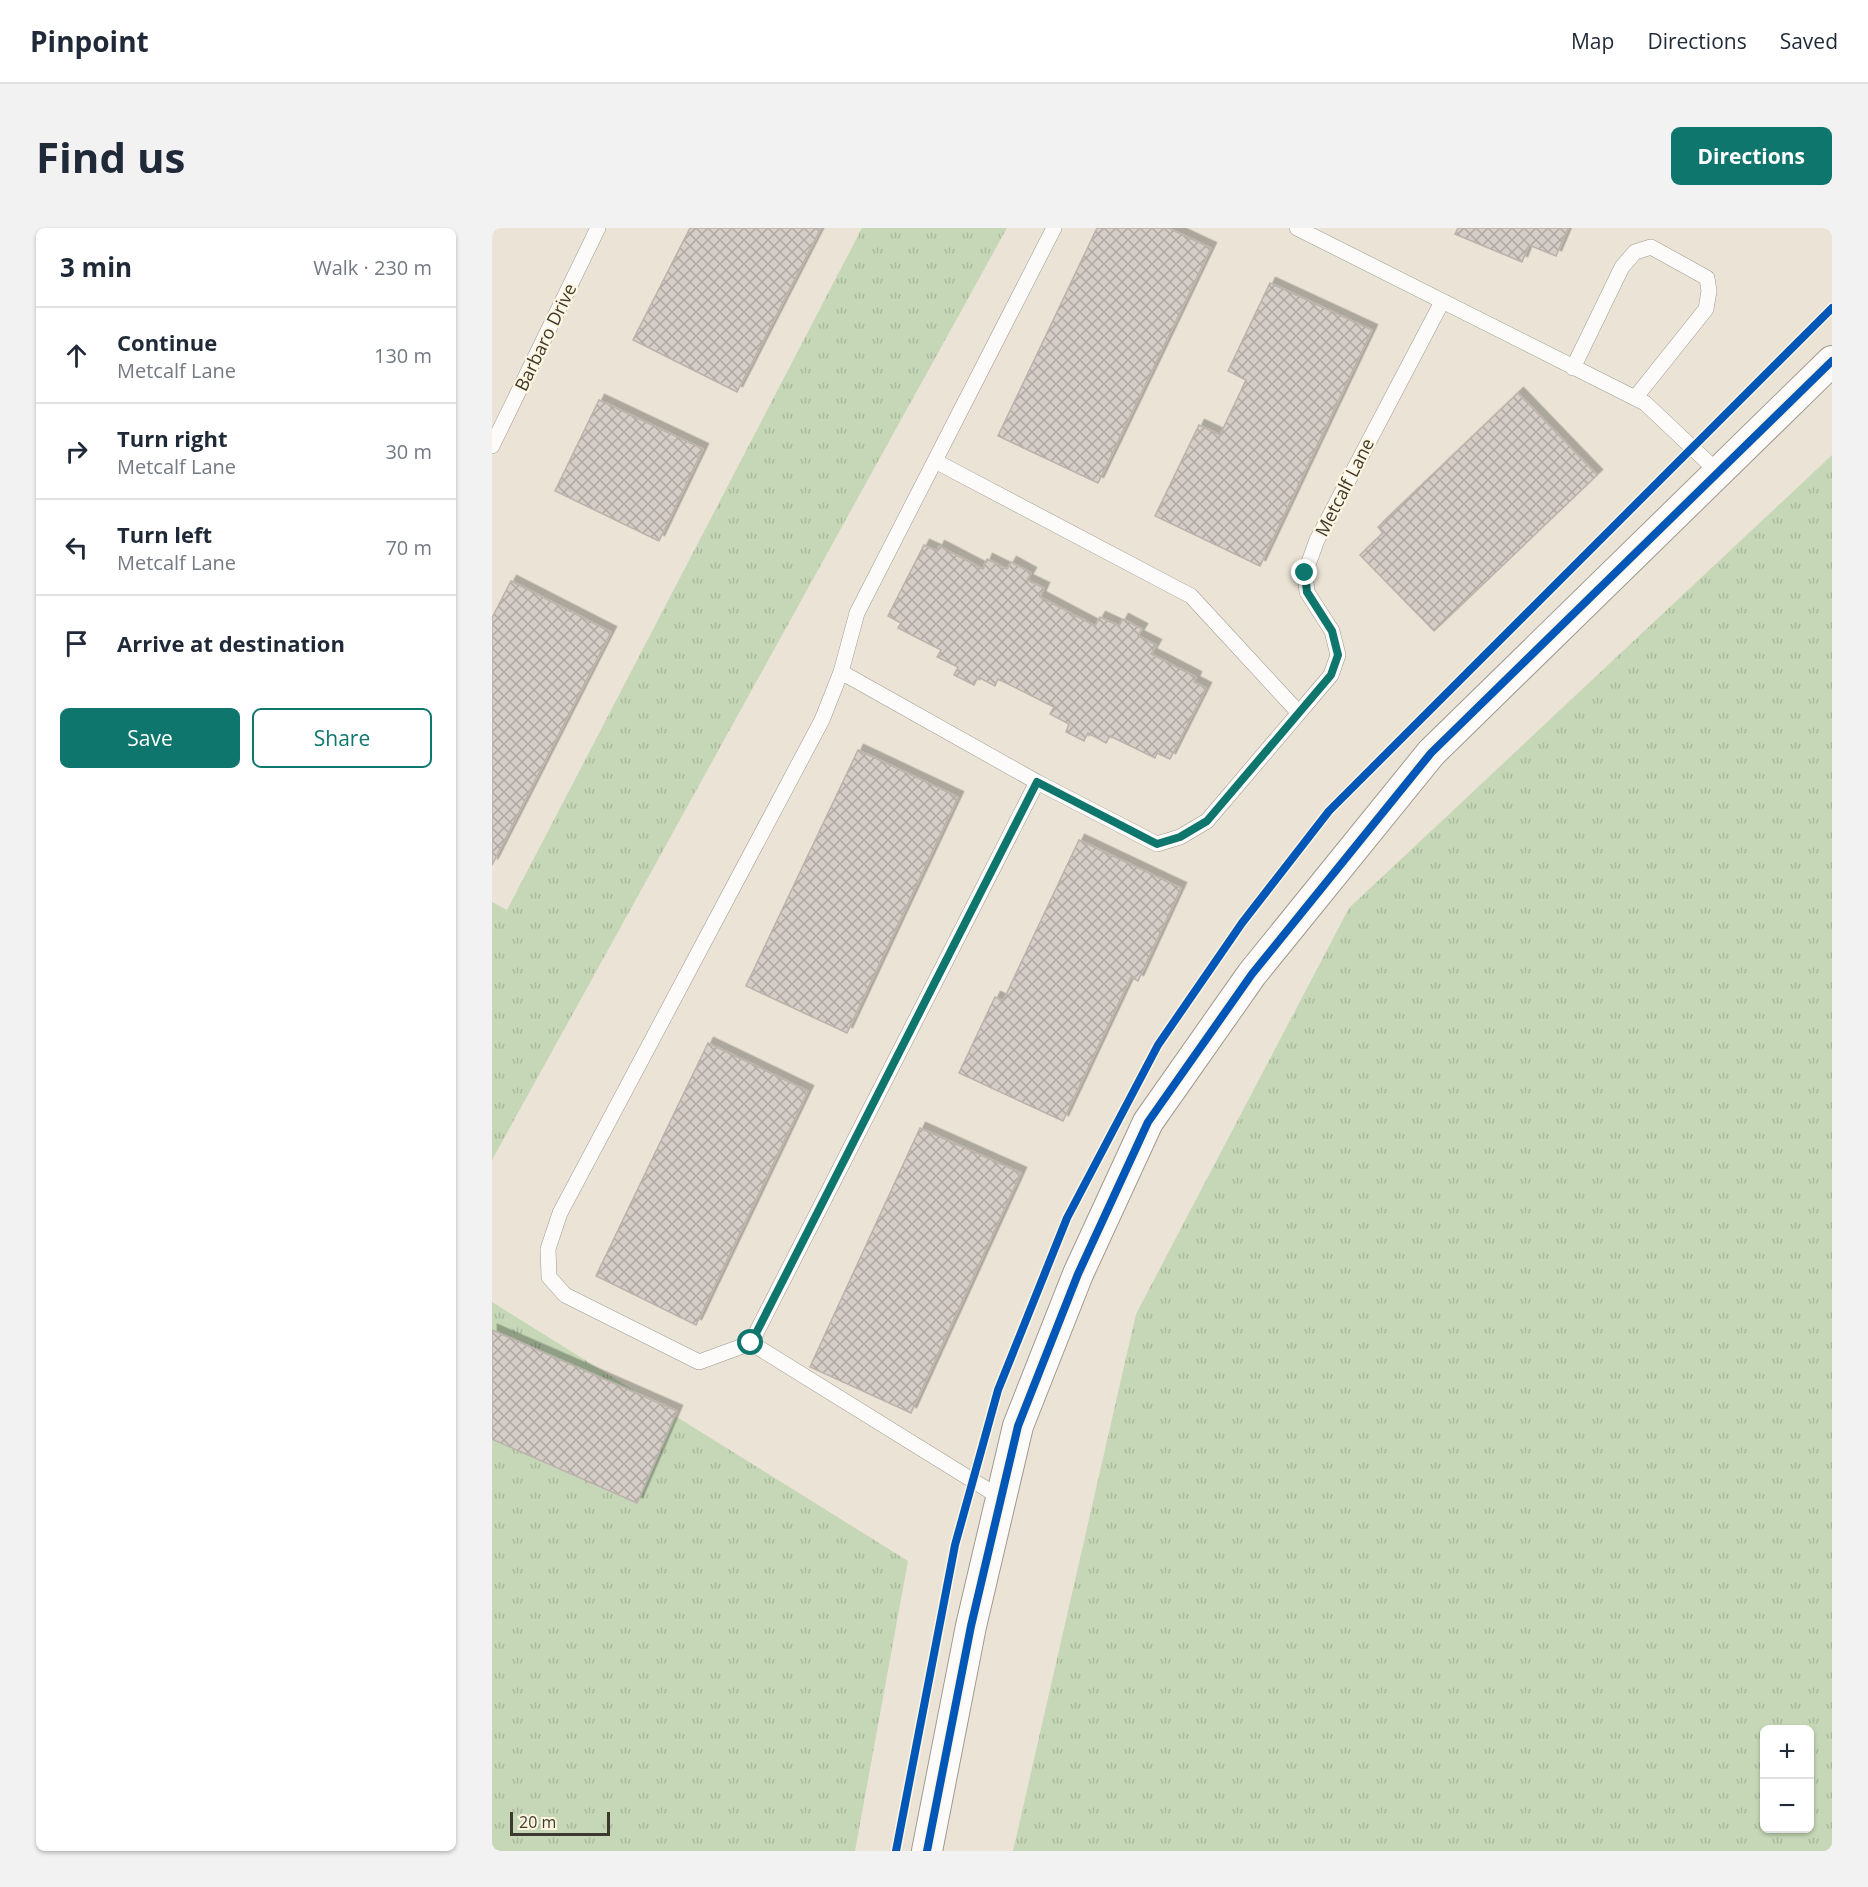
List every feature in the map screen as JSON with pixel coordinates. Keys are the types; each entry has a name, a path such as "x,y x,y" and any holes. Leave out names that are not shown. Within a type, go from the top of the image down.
{"street":[{"path":"927,1851 971,1626 1018,1426 1078,1274 1148,1122 1233,1002 1431,753 1832,361"}],"lane":[{"name":"Barbaro Drive","path":"492,446 598,228"},
{"path":"841,672 1037,782 751,1343 699,1362 565,1295 549,1277 548,1249 560,1213 822,720 841,672 857,613 1054,228"},
{"path":"1297,228 1645,403 1719,473"},
{"path":"1573,368 1622,267 1635,252 1651,247 1707,278 1709,291 1706,309 1635,398"},
{"name":"Metcalf Lane","path":"1037,782 1157,844 1180,837 1207,821 1299,713 1331,675 1338,655 1332,631 1307,592 1305,573 1317,540 1442,302"},
{"path":"935,461 1191,596 1299,713"},
{"path":"751,1343 1001,1498"}],"green space":[{"path":"862,228 1007,228 492,1160 492,902 507,910"},
{"path":"1832,455 1832,1851 1013,1851 1136,1314 1349,908"},
{"path":"492,1302 908,1561 855,1851 492,1851"}],"building":[{"path":"690,228 821,228 737,392 633,340"},
{"path":"1097,228 1168,228 1211,248 1098,483 998,436"},
{"path":"1458,228 1568,228 1556,256 1529,245 1522,262 1455,234"},
{"path":"1270,283 1372,330 1260,566 1155,516 1199,425 1220,435 1246,380 1228,371"},
{"path":"1518,393 1597,475 1434,631 1360,555 1383,533 1378,527"},
{"path":"599,400 703,449 659,541 555,491"},
{"path":"924,545 937,551 939,546 983,569 987,559 1007,569 1011,562 1031,573 1027,580 1044,588 1040,597 1095,626 1100,617 1119,626 1123,619 1142,629 1138,636 1156,645 1151,654 1196,677 1194,682 1206,688 1170,759 1157,753 1155,758 1110,736 1106,743 1088,733 1084,741 1066,732 1069,724 1050,714 1054,707 998,679 995,686 978,677 974,685 954,675 958,667 937,657 941,650 898,628 901,623 888,616"},
{"path":"511,581 611,632 492,865 492,618"},
{"path":"858,750 958,797 847,1033 746,986"},
{"path":"1079,840 1181,888 1138,981 1131,977 1063,1121 959,1073 995,997 1003,1001"},
{"path":"708,1043 808,1091 696,1325 596,1276"},
{"path":"920,1128 1021,1173 911,1413 810,1367"},
{"path":"492,1330 677,1411 637,1503 492,1439"}],"cycle path":[{"path":"896,1851 955,1545 998,1390 1067,1218 1158,1045 1242,923 1329,811 1832,308"},
{"path":"927,1851 971,1626 1018,1426 1078,1274 1148,1122 1252,974 1431,753 1832,361"}],"route":[{"path":"751,1343 1037,782 1157,844 1180,837 1207,821 1331,675 1338,655 1332,631 1307,592 1305,573"}]}
